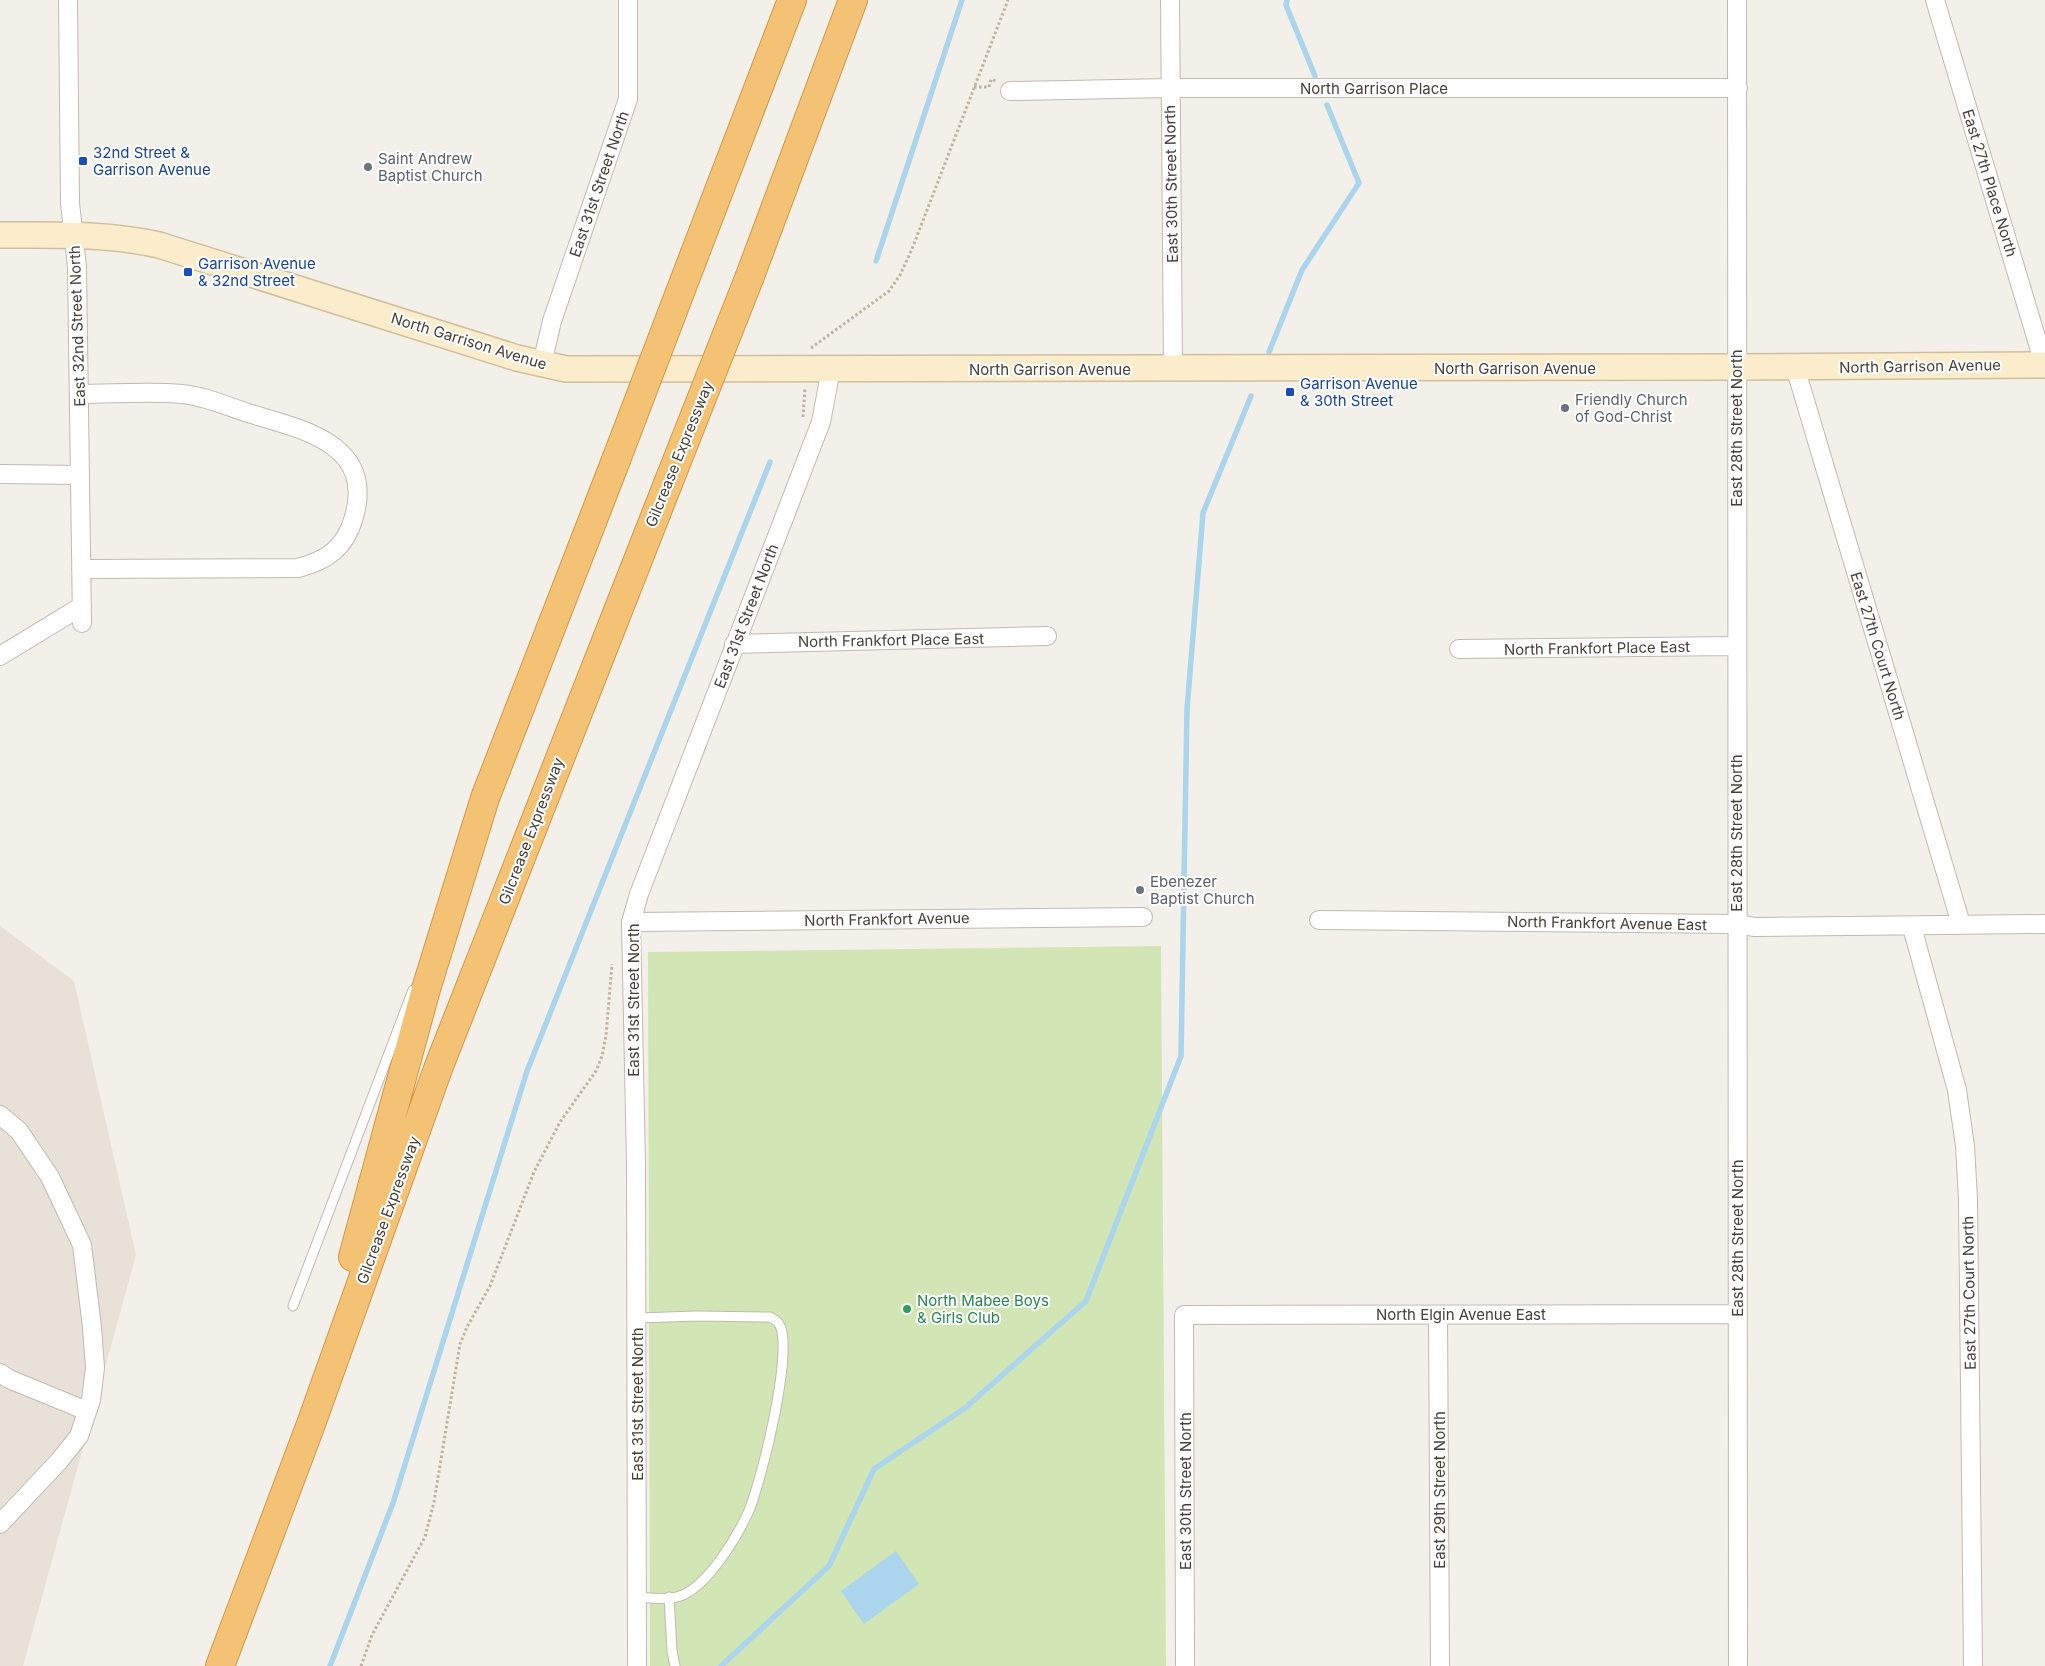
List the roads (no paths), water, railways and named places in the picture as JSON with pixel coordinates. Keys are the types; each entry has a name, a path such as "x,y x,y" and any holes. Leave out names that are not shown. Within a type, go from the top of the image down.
{"highway":[{"path":"311,1424 333,1326 426,989 485,798 792,0"},
{"name":"Gilcrease Expressway","path":"220,1666 311,1424 439,1066 750,276 853,0"}],"street":[{"name":"East 32nd Street North","path":"0,656 82,614 78,267 70,203 68,0"},
{"name":"East 31st Street North","path":"542,364 552,321 628,99 628,0"},
{"name":"East 30th Street North","path":"1170,0 1173,369"},
{"name":"East 28th Street North","path":"1737,0 1736,924 1738,1666"},
{"name":"East 27th Place North","path":"1935,0 2045,365"},
{"name":"North Garrison Place","path":"1010,91 1170,88 1738,88"},
{"name":"North Garrison Avenue","path":"0,235 74,235 128,238 168,247 517,358 566,369 1737,368 2045,365"},
{"name":"East 27th Court North","path":"1795,367 1961,924"},
{"name":"East 31st Street North","path":"637,1666 637,1318 631,922 639,894 734,644 821,422 831,369"},
{"path":"79,394 183,394 309,431 343,453 352,469 357,488 357,503 350,531 344,542 316,563 298,568 82,569"},
{"path":"0,474 80,475"},
{"name":"North Frankfort Place East","path":"734,644 1047,636"},
{"name":"North Frankfort Place East","path":"1459,649 1736,646"},
{"name":"North Frankfort Avenue","path":"631,922 1143,916"},
{"name":"North Frankfort Avenue East","path":"1319,920 1736,924 1755,927 1912,927 1961,924 2045,924"},
{"name":"East 27th Court North","path":"1912,927 1957,1090 1965,1146 1968,1200 1973,1666"},
{"path":"0,1115 19,1131 50,1177 82,1245 95,1368 91,1400 79,1436 65,1454 0,1524"},
{"name":"East 29th Street North","path":"1438,1314 1440,1666"},
{"name":"North Elgin Avenue East","path":"1184,1315 1738,1314"},
{"name":"East 30th Street North","path":"1184,1315 1185,1666"},
{"path":"0,1373 9,1379 87,1411"}],"lane":[{"path":"429,946 485,798"},
{"path":"293,1306 415,983"},
{"path":"636,1597 669,1598 684,1594 700,1582 724,1555 747,1515 762,1471 778,1401 782,1335 779,1324 770,1317 697,1316 637,1318"},
{"path":"669,1598 672,1651 675,1666"}],"water":[{"path":"896,1551 919,1584 864,1624 841,1591"}],"waterway":[{"path":"876,261 962,0"},
{"path":"1287,0 1286,5 1315,76"},
{"path":"1269,352 1302,270 1359,183 1327,105"},
{"path":"721,1666 829,1566 874,1469 965,1408 1086,1301 1181,1056 1187,709 1203,513 1251,396"},
{"path":"330,1666 393,1503 527,1071 770,462"}],"place":[{"name":"32nd Street & Garrison Avenue","path":"83,161"},
{"name":"Saint Andrew Baptist Church","path":"368,167"},
{"name":"Garrison Avenue & 32nd Street","path":"188,272"},
{"name":"Garrison Avenue & 30th Street","path":"1290,392"},
{"name":"Friendly Church of God-Christ","path":"1565,408"},
{"name":"Ebenezer Baptist Church","path":"1140,890"},
{"name":"North Mabee Boys & Girls Club","path":"907,1309"}]}
